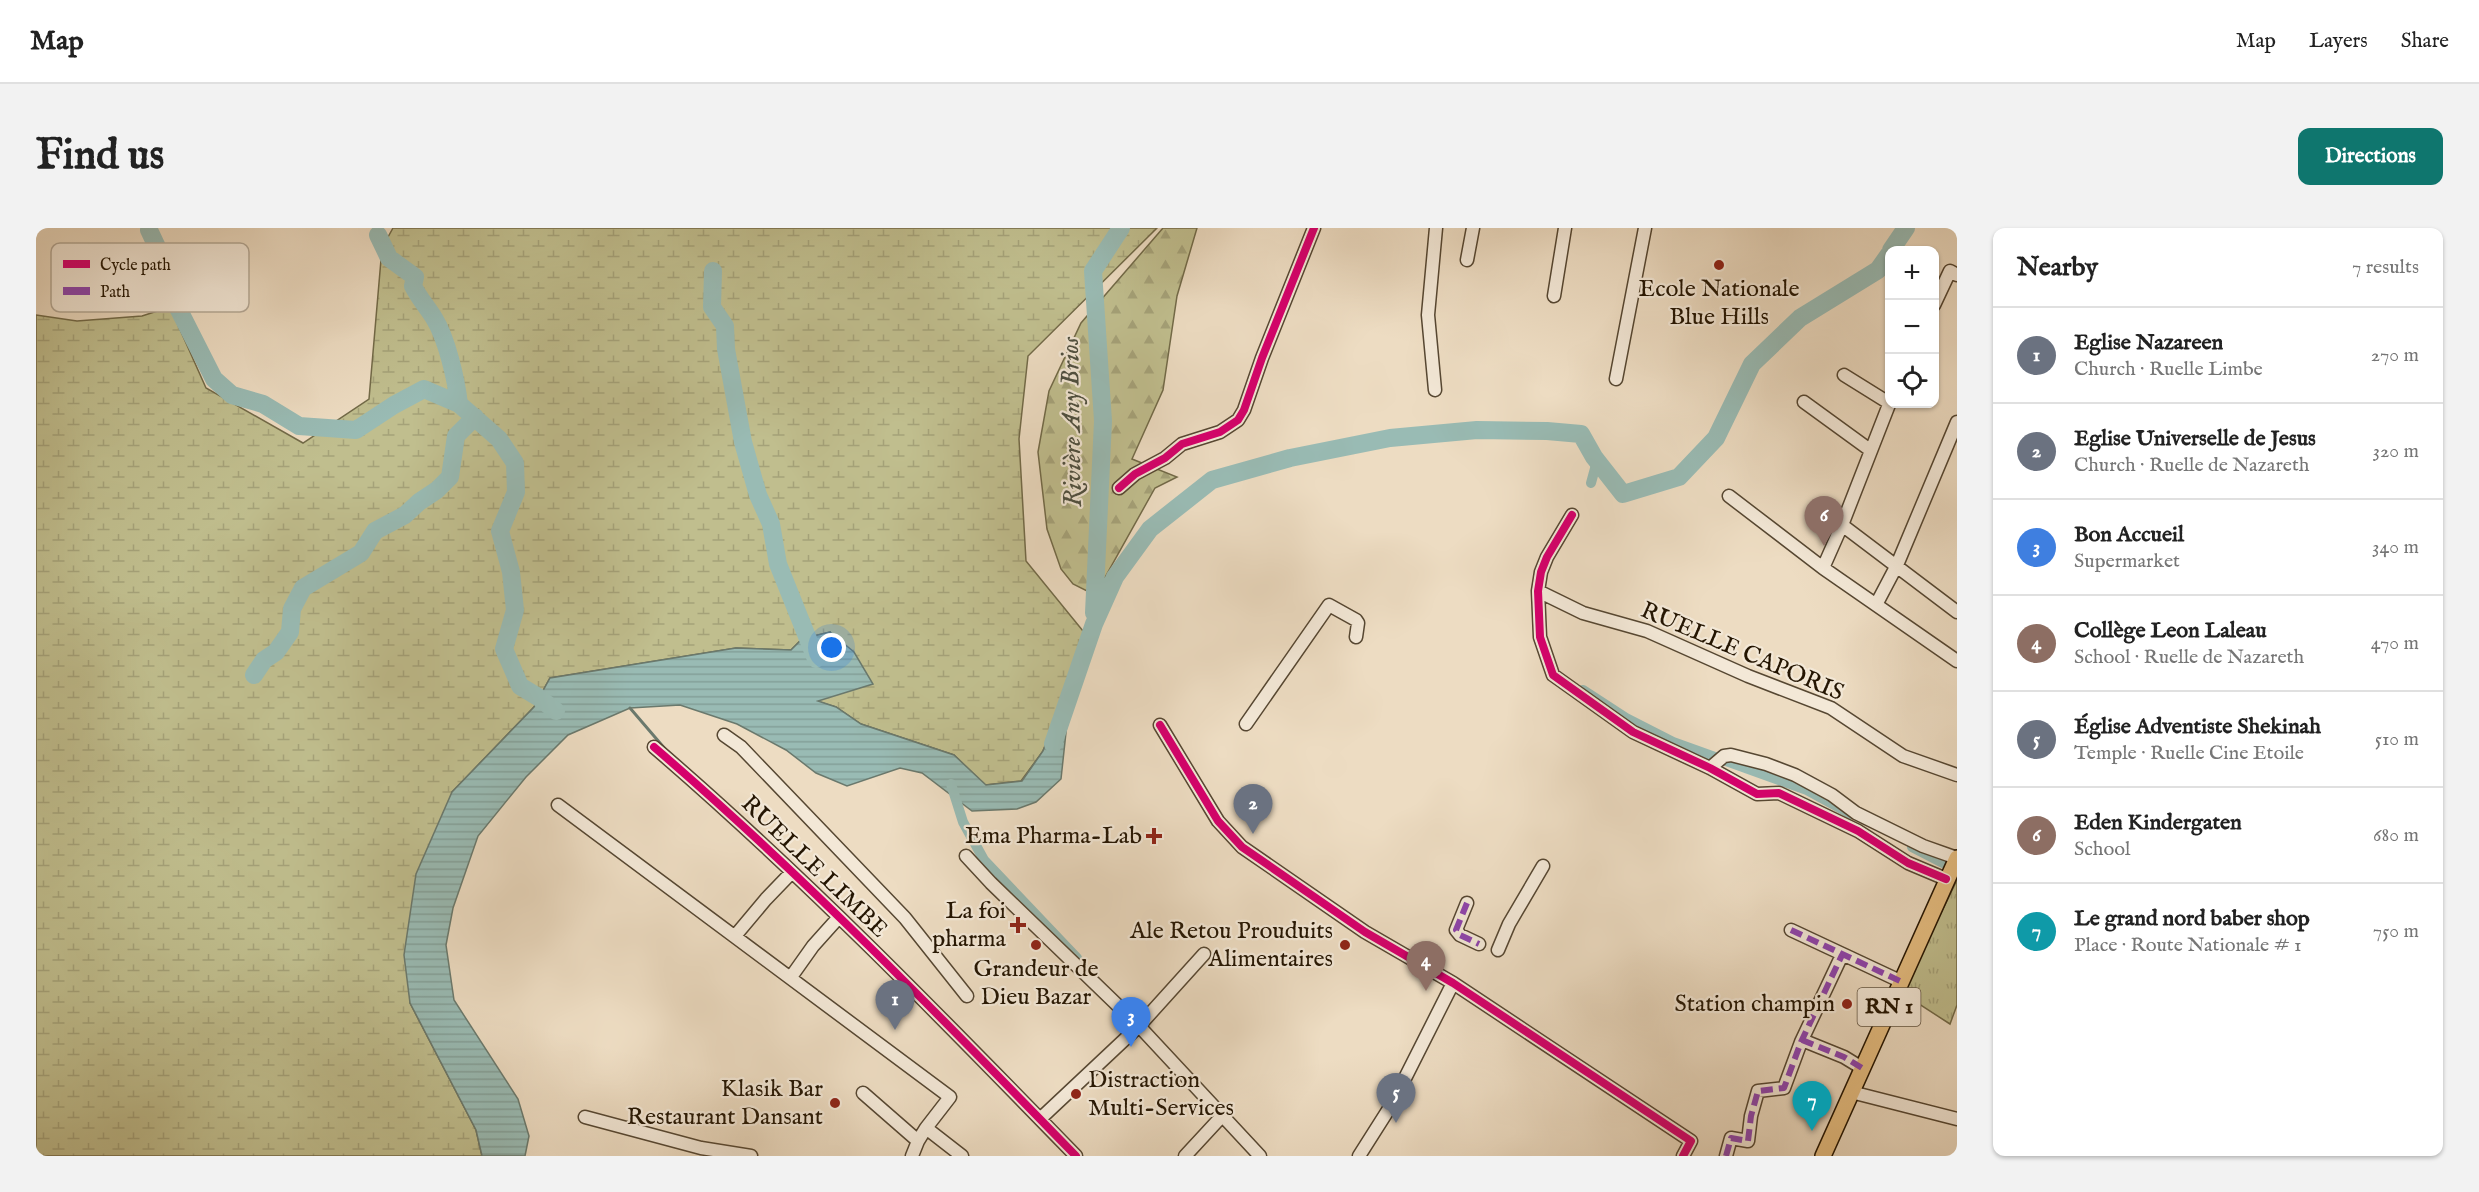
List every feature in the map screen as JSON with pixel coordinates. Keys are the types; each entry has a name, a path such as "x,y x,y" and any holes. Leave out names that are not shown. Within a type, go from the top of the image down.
{"main road":[{"name":"RN 1","path":"1823,1156 1957,858"}],"street":[{"path":"1119,488 1135,474 1165,458 1182,444 1220,432 1238,420 1314,228"},
{"path":"1435,390 1428,315 1436,228"},
{"path":"1467,260 1473,228"},
{"path":"1554,296 1565,228"},
{"path":"1616,379 1645,228"},
{"path":"1937,300 1950,271 1957,275"},
{"path":"1844,375 1885,400"},
{"path":"1804,402 1870,450"},
{"path":"1823,568 1887,408"},
{"path":"1877,603 1897,565 1957,422"},
{"path":"1729,496 1823,568 1877,603 1957,661"},
{"path":"1572,515 1547,557 1538,591 1540,637 1553,675 1633,732 1710,768 1756,794 1779,794 1858,831 1908,863 1946,879"},
{"path":"1842,525 1957,612"},
{"name":"RUELLE CAPORIS","path":"1538,591 1583,613 1647,631 1748,676 1831,708 1903,756 1957,776"},
{"path":"1246,724 1329,605 1356,620 1358,623 1356,638"},
{"path":"1160,725 1218,821 1242,847 1365,932 1453,983 1691,1141 1683,1156"},
{"path":"724,735 741,747 905,918 967,996"},
{"name":"RUELLE LIMBE","path":"654,747 711,796 839,917 942,1019 1073,1155"},
{"path":"1710,768 1724,756 1738,756 1766,764 1795,775 1832,795 1856,813 1923,846 1957,858"},
{"path":"558,805 950,1098 926,1128 912,1156"},
{"path":"966,856 1139,1026 1260,1156"},
{"path":"1498,951 1509,924 1543,866"},
{"path":"735,936 765,899 792,872"},
{"path":"1467,903 1456,930 1460,935 1479,944"},
{"path":"791,977 813,946 839,917"},
{"path":"1791,930 1900,981"},
{"path":"1040,1119 1139,1026 1204,954"},
{"path":"1726,1156 1731,1138 1748,1141 1751,1116 1758,1091 1784,1088 1802,1040 1842,955"},
{"path":"1359,1156 1392,1104 1453,983"},
{"path":"1802,1040 1844,1057 1862,1068"},
{"path":"1851,1092 1957,1119"},
{"path":"863,1093 918,1141"},
{"path":"1185,1156 1222,1116"},
{"path":"585,1117 701,1148 751,1156"},
{"path":"926,1128 962,1156"}],"green space":[{"path":"393,228 1157,228 1028,356 1019,439 1026,561 1083,631 1083,650 1043,751 1021,781 985,785 954,755 861,724 836,707 816,701 830,632 802,639 791,650 736,648 550,678 534,707 452,792 410,1003 476,1130 482,1156 36,1156 36,315 77,321 172,312 206,388 303,443 369,399 382,248"},
{"path":"1163,228 1197,228 1177,296 1163,390 1132,459 1177,477 1155,488 1099,588 1087,591 1073,584 1061,569 1047,529 1038,452 1049,391 1081,323"},
{"path":"1957,880 1957,1005 1950,1024 1902,993"}],"water":[{"path":"830,632 854,652 873,684 818,701 836,707 861,724 954,755 986,785 1022,781 1043,751 1055,720 1067,723 1061,779 1036,802 1017,809 972,811 922,773 900,768 847,786 816,773 786,750 737,724 680,705 630,708 568,735 526,777 478,836 453,908 446,945 454,1000 518,1099 529,1136 525,1156 482,1156 476,1130 410,1003 404,955 416,874 452,792 534,707 550,678 736,648 791,650 802,639"}],"waterway":[{"name":"Rivière Any Brios","path":"1094,613 1103,421 1093,271 1121,228"},
{"path":"1894,246 1906,228"},
{"path":"149,230 155,243"},
{"path":"378,235 389,258 415,277 413,286 439,327 453,371 459,404"},
{"path":"1053,744 1094,624 1115,577 1150,529 1212,480 1290,458 1390,438 1477,430 1581,434 1594,457 1623,494 1679,477 1716,438 1752,364 1800,318 1878,270 1885,260"},
{"path":"713,271 712,307 725,326 726,349 743,442 758,495 771,524 778,564 816,659"},
{"path":"180,312 214,379 232,395 263,404 299,426 356,430 424,389 459,404 499,439 515,463 516,492 500,531 511,572 515,610 504,649 520,686 556,711"},
{"path":"254,675 264,660 276,652 290,632 292,609 303,588 361,553 375,531 405,515 450,477 456,436 475,417"},
{"path":"1591,483 1597,461"},
{"path":"1583,690 1626,718 1673,742 1807,790 1851,814"},
{"path":"630,708 666,750"},
{"path":"951,784 963,822 984,860 1077,958"},
{"path":"1912,847 1943,863"}],"marked path":[{"path":"1467,903 1456,930 1460,935 1479,944"},
{"path":"1791,930 1900,981"},
{"path":"1726,1156 1731,1138 1748,1141 1751,1116 1758,1091 1784,1088 1801,1042 1842,955"},
{"path":"1802,1040 1844,1057 1862,1068"}],"cycle path":[{"path":"1119,488 1135,474 1165,458 1182,444 1220,432 1238,420 1244,410 1262,358 1314,228"},
{"path":"1572,515 1547,557 1541,572 1538,591 1540,637 1553,675 1633,732 1710,768 1757,794 1779,793 1858,831 1908,863 1946,879"},
{"path":"1160,725 1218,821 1242,847 1365,932 1453,983 1691,1141 1683,1156"},
{"path":"654,747 764,845 817,896 1076,1156"}],"place":[{"name":"Ecole Nationale Blue Hills","path":"1719,265"},
{"name":"Eden Kindergaten","path":"1824,546"},
{"name":"Eglise Universelle de Jesus","path":"1253,834"},
{"name":"Ema Pharma-Lab","path":"1154,836"},
{"name":"La foi pharma","path":"1018,925"},
{"name":"Grandeur de Dieu Bazar","path":"1036,945"},
{"name":"Ale Retou Prouduits Alimentaires","path":"1345,945"},
{"name":"Collège Leon Laleau","path":"1426,991"},
{"name":"Station champin","path":"1847,1004"},
{"name":"Eglise Nazareen","path":"895,1030"},
{"name":"Bon Accueil","path":"1131,1047"},
{"name":"Distraction Multi-Services","path":"1076,1094"},
{"name":"Klasik Bar Restaurant Dansant","path":"835,1103"},
{"name":"Église Adventiste Shekinah","path":"1396,1123"},
{"name":"Le grand nord baber shop","path":"1812,1131"}]}
